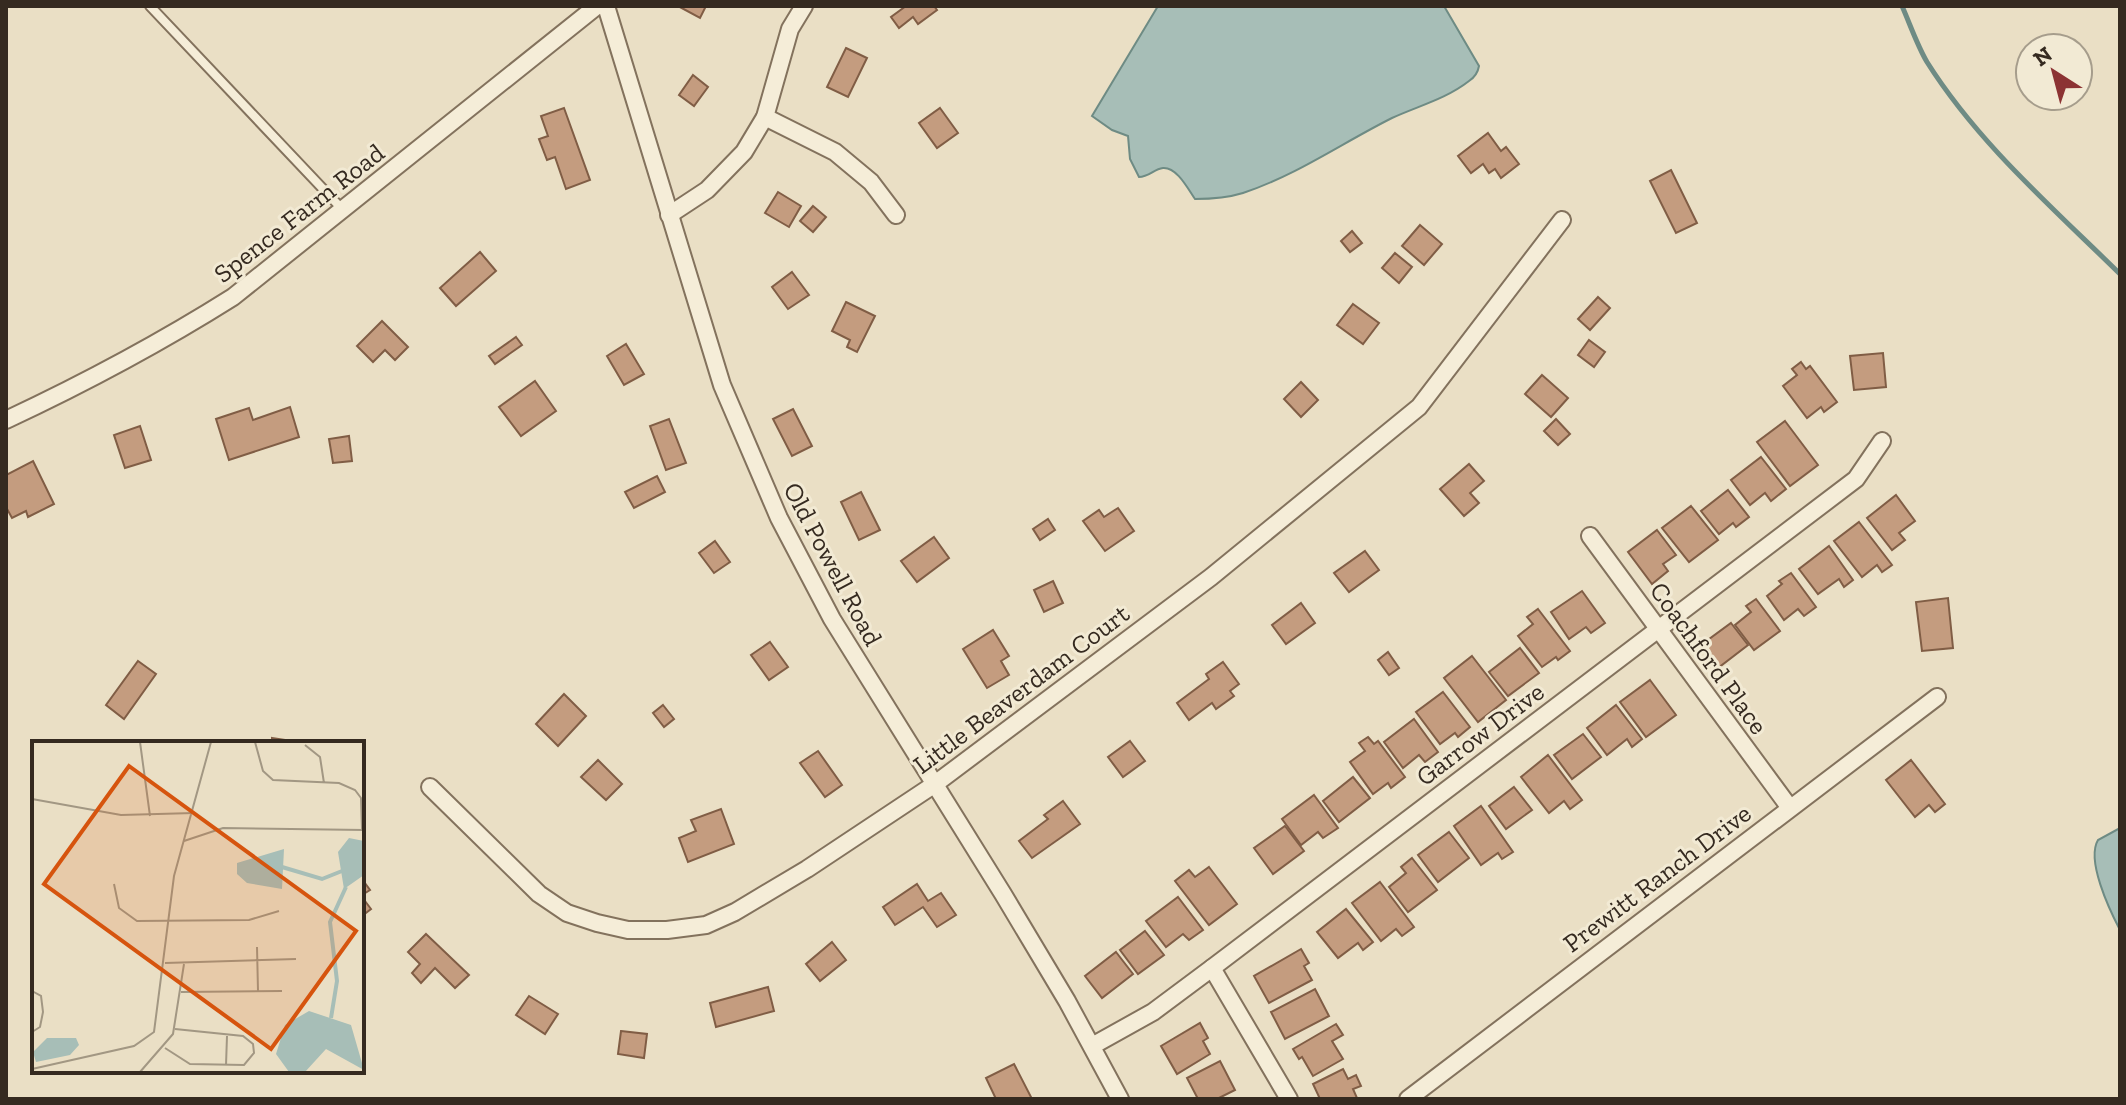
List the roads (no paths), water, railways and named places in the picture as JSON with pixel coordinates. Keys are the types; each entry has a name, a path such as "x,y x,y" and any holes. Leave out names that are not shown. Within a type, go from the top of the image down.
{"street":[{"name":"Spence Farm Road","path":"6,420 170,336 233,297 597,6"},
{"name":"Old Powell Road","path":"606,6 722,385 772,504 832,619 1011,907 1120,1099"},
{"path":"669,215 707,190 744,152 765,117 790,29 804,6"},
{"path":"765,117 835,152 871,182 896,215"},
{"name":"Little Beaverdam Court","path":"430,787 539,894 567,913 628,930 667,930 706,925 735,912 820,861 935,784 1211,577 1419,407 1562,220"},
{"name":"Garrow Drive","path":"1092,1046 1153,1012 1856,479 1882,441"},
{"name":"Coachford Place","path":"1590,536 1790,808"},
{"name":"Prewitt Ranch Drive","path":"1408,1099 1937,697"},
{"path":"1212,968 1289,1099"}],"lane":[{"path":"150,6 344,211"}],"water":[{"path":"1158,6 1444,6 1479,66 1473,78 1451,93 1392,118 1263,186 1237,195 1195,199 1182,179 1168,169 1139,177 1130,159 1128,136 1112,130 1092,116"},
{"path":"2120,828 2120,930 2100,885 2095,849 2098,840"}],"waterway":[{"path":"1902,6 1927,62 1969,120 2017,173 2120,274"}]}
